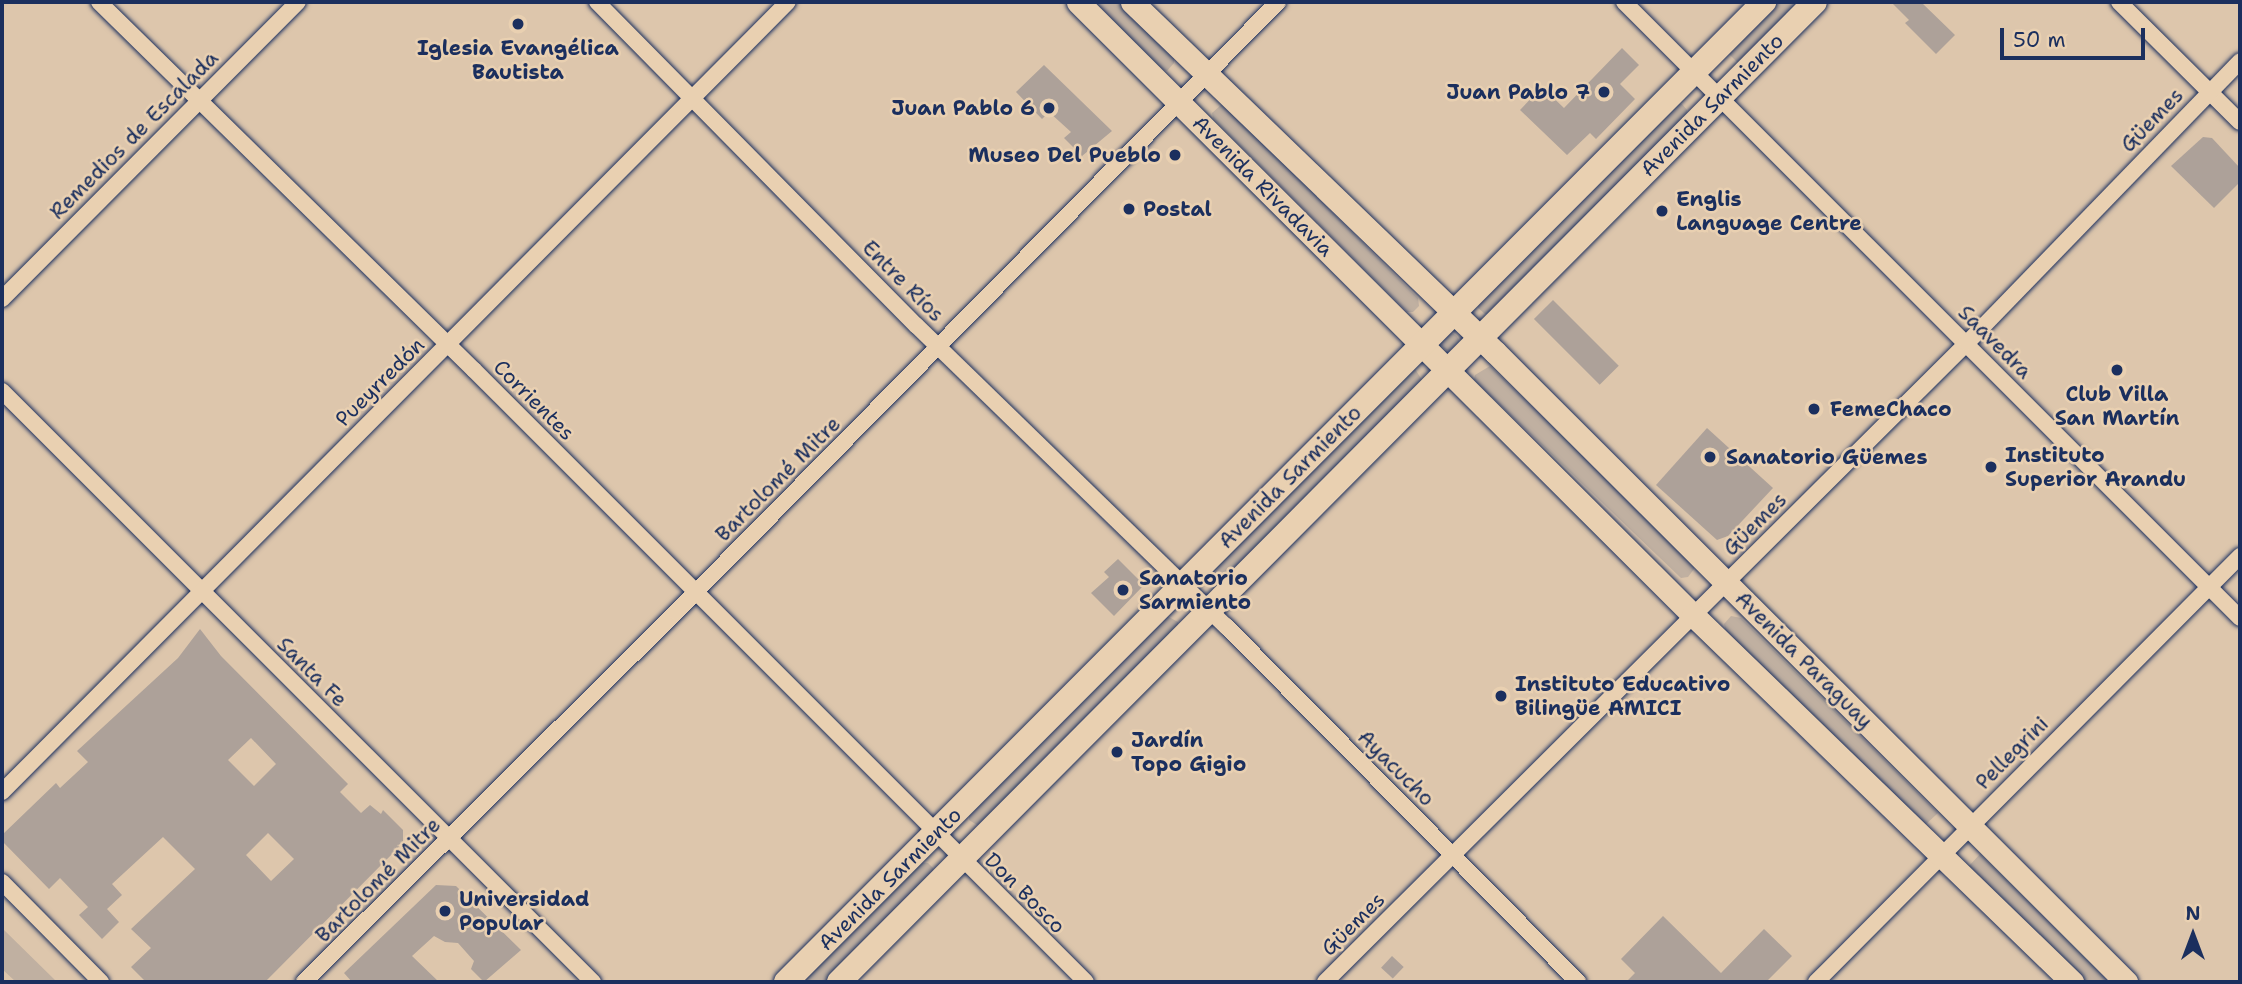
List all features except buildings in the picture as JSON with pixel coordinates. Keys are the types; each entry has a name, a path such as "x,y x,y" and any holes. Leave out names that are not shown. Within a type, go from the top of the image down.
{"main road":[{"name":"Avenida Rivadavia","path":"1078,2 1450,370"},
{"name":"Avenida Rivadavia","path":"1132,2 1481,339"},
{"name":"Avenida Sarmiento","path":"786,982 1765,2"},
{"name":"Avenida Sarmiento","path":"839,982 1815,2"},
{"name":"Avenida Paraguay","path":"1481,339 1971,824 2126,982"},
{"name":"Avenida Paraguay","path":"1450,370 1693,615 2072,982"}],"street":[{"name":"Corrientes","path":"99,2 696,591 936,833"},
{"name":"Remedios de Escalada","path":"2,299 298,2"},
{"name":"Entre Ríos","path":"597,2 939,346 1183,586"},
{"name":"Pueyrredón","path":"2,792 788,2"},
{"name":"Bartolomé Mitre","path":"304,982 448,841 1278,2"},
{"name":"Saavedra","path":"1624,2 2240,618"},
{"path":"2119,2 2240,122"},
{"name":"Güemes","path":"1325,982 1967,343 2240,61"},
{"name":"Santa Fe","path":"2,391 448,841 593,982"},
{"name":"Pellegrini","path":"1816,982 2240,556"},
{"name":"Ayacucho","path":"1183,586 1578,982"},
{"name":"Don Bosco","path":"936,833 1086,982"},
{"path":"2,882 101,982"}],"shaded area":[{"path":"1095,2 1119,2 1174,56 1174,63 1167,71 1161,69"},
{"path":"1774,2 1804,2 1744,62 1737,62 1729,54"},
{"path":"1675,103 1682,104 1687,110 1688,118 1492,314 1485,314 1478,308 1479,300"},
{"path":"1221,105 1226,106 1418,298 1419,306 1413,312 1407,312 1213,118 1212,113"},
{"path":"1446,333 1454,333 1459,342 1457,349 1446,351 1441,346 1441,338"},
{"path":"1490,366 1694,562 1694,569 1688,577 1681,578 1474,380 1475,375"},
{"path":"1415,369 1424,383 1220,586 1206,572"},
{"path":"1167,616 1178,622 1178,628 984,825 977,825 969,820 969,812"},
{"path":"1731,616 1741,618 1938,813 1924,826 1726,633 1724,624"},
{"path":"1980,854 2109,982 2083,982 1969,866"},
{"path":"917,862 928,863 933,868 934,878 828,982 797,982"},
{"path":"2,928 57,982 16,982 2,969"}],"place":[{"name":"Iglesia Evangélica Bautista","path":"518,24"},
{"name":"Juan Pablo 7","path":"1604,92"},
{"name":"Juan Pablo 6","path":"1049,108"},
{"name":"Museo Del Pueblo","path":"1175,155"},
{"name":"Postal","path":"1129,209"},
{"name":"Englis Language Centre","path":"1662,211"},
{"name":"Club Villa San Martín","path":"2117,370"},
{"name":"FemeChaco","path":"1814,409"},
{"name":"Sanatorio Güemes","path":"1710,457"},
{"name":"Instituto Superior Arandu","path":"1991,467"},
{"name":"Sanatorio Sarmiento","path":"1123,590"},
{"name":"Instituto Educativo Bilingüe AMICI","path":"1501,696"},
{"name":"Jardín Topo Gigio","path":"1117,752"},
{"name":"Universidad Popular","path":"445,911"}]}
